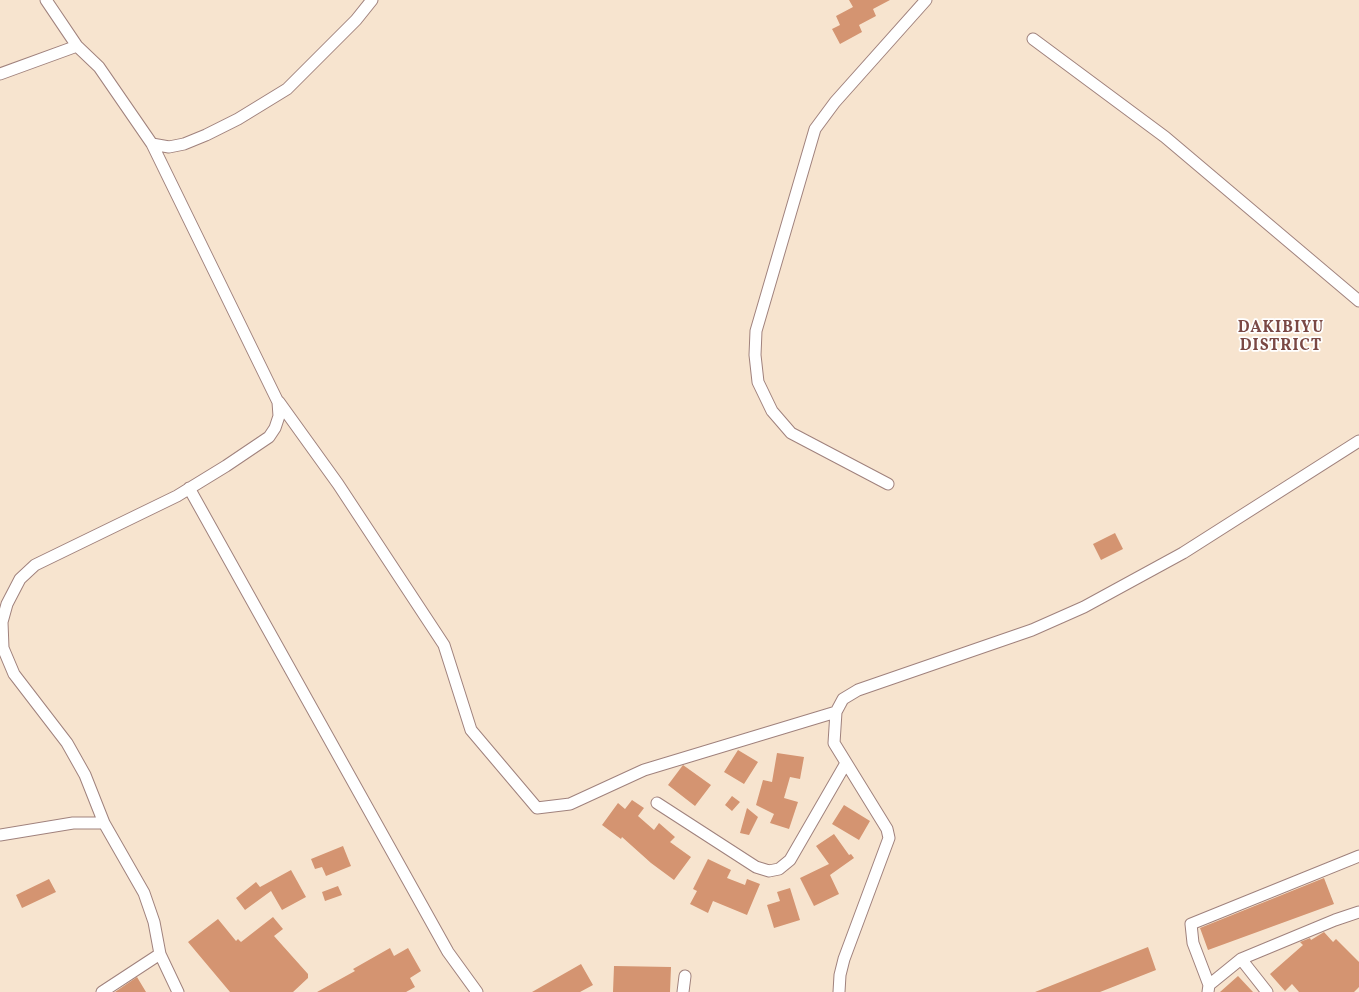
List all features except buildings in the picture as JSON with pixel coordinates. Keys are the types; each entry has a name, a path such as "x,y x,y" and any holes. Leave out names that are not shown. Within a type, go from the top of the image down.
{"street":[{"path":"46,0 77,46 99,67 152,144 278,402 338,484 444,646 471,730 537,808 570,804 644,770 836,712"},
{"path":"152,144 169,147 191,141 238,119 287,89 356,20 372,0"},
{"path":"888,484 791,433 772,411 758,382 755,355 756,331 815,129 835,102 926,0"},
{"path":"1033,39 1165,137 1359,301"},
{"path":"0,74 77,46"},
{"path":"178,992 160,954 154,922 144,893 104,823 85,775 67,743 14,674 2,648 2,622 7,604 20,579 35,565 189,488 226,466 269,437 275,428 279,416 278,402"},
{"path":"839,992 840,975 844,959 890,838 887,829 834,743 836,712 843,699 858,690 1032,630 1084,607 1183,552 1359,441"},
{"path":"189,488 448,952 477,992"},
{"path":"657,803 756,867 769,871 779,869 790,860 846,763"},
{"path":"0,835 73,823 104,823"},
{"path":"1359,856 1191,924 1193,943 1208,988 1241,959 1335,920 1359,912"},
{"path":"102,992 160,954"},
{"path":"1241,959 1267,992"},
{"path":"683,992 685,976"}],"district":[{"name":"DAKIBIYU DISTRICT","path":"1281,338"}]}
